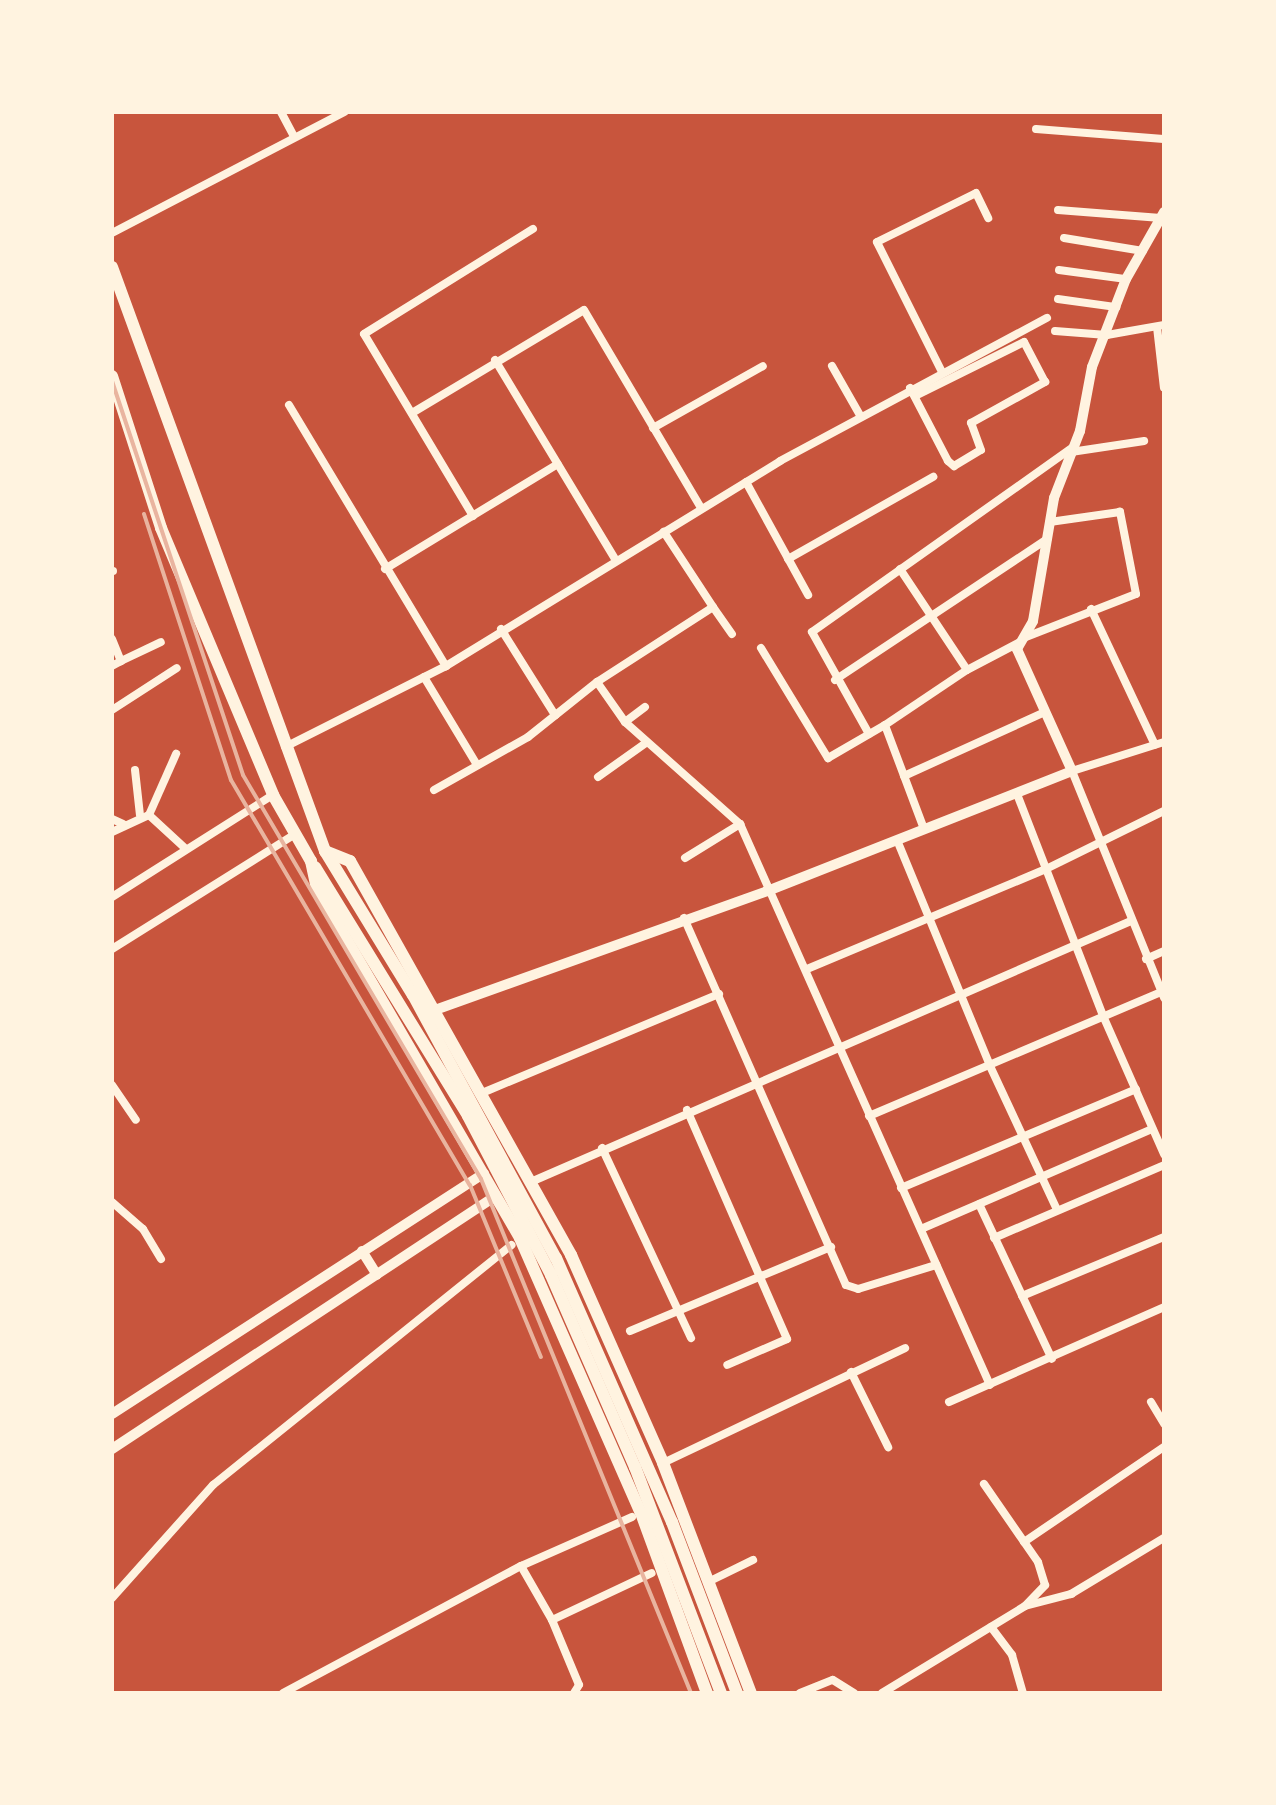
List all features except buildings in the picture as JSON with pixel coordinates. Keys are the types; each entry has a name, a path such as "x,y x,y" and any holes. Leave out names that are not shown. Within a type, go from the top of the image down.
{"main road":[{"path":"112,267 325,851 556,1258 666,1508 737,1693"},
{"path":"112,376 161,528 273,795 468,1116 551,1275 635,1467 721,1693"},
{"path":"325,851 350,861 533,1181 585,1284 663,1463 751,1693"},
{"path":"311,861 317,889 452,1116 456,1132 544,1300 641,1513 707,1693"},
{"path":"452,1116 467,1104 481,1106 505,1145 521,1160"},
{"path":"544,1300 585,1284"}],"street":[{"path":"281,112 294,136"},
{"path":"112,233 344,112"},
{"path":"1036,129 1164,139"},
{"path":"941,370 877,242 976,193 988,218"},
{"path":"869,1116 1104,1018 1162,988 1146,959 1098,844 1072,771 1019,658 1050,522 1092,367 1107,335 1126,279 1163,215 1058,210"},
{"path":"473,516 364,334 533,229"},
{"path":"1064,238 1143,251"},
{"path":"1059,270 1126,279"},
{"path":"1058,299 1116,307"},
{"path":"412,413 495,360 584,310 701,508"},
{"path":"912,392 941,370 1047,318"},
{"path":"1055,331 1107,335 1160,326 1164,388"},
{"path":"912,392 954,466 981,450 971,423 1045,385 1019,331"},
{"path":"285,747 446,666 615,559 860,415 1024,342"},
{"path":"495,360 615,559"},
{"path":"653,428 763,366"},
{"path":"832,366 860,415"},
{"path":"289,405 446,666"},
{"path":"869,734 835,680 812,632 1072,449 1144,441"},
{"path":"385,569 558,464"},
{"path":"788,559 933,477"},
{"path":"746,482 808,595"},
{"path":"761,648 828,758 885,725 967,670 1023,640 1091,609 1136,594 1120,512 1050,522"},
{"path":"664,532 732,634"},
{"path":"835,680 1049,537"},
{"path":"900,569 967,670"},
{"path":"434,790 555,715 597,682 713,607"},
{"path":"435,1010 684,918 770,890 1072,771 1160,744 1091,609"},
{"path":"501,629 555,715"},
{"path":"112,639 116,664 161,642"},
{"path":"112,710 177,668"},
{"path":"424,677 477,765"},
{"path":"597,682 625,722 740,824 990,1385"},
{"path":"625,722 645,707"},
{"path":"904,776 1045,712"},
{"path":"885,725 924,829"},
{"path":"598,777 647,742"},
{"path":"112,832 145,815 176,754"},
{"path":"135,770 145,815 186,849"},
{"path":"1017,794 1104,1018 1164,1154"},
{"path":"112,897 273,795"},
{"path":"807,969 1046,869 1164,811"},
{"path":"112,819 123,824"},
{"path":"685,858 740,824"},
{"path":"112,949 295,834"},
{"path":"897,840 990,1066 1057,1210"},
{"path":"684,918 851,1288 936,1265"},
{"path":"533,1181 687,1110 1131,921"},
{"path":"1146,959 1164,951"},
{"path":"482,1093 719,994"},
{"path":"112,1085 136,1120"},
{"path":"901,1188 1136,1089"},
{"path":"687,1110 787,1339 727,1365"},
{"path":"921,1229 1152,1129"},
{"path":"602,1148 691,1338"},
{"path":"994,1238 1164,1165"},
{"path":"112,1414 480,1175"},
{"path":"112,1449 493,1198"},
{"path":"112,1202 143,1229 161,1259"},
{"path":"979,1204 1052,1359"},
{"path":"1022,1296 1164,1237"},
{"path":"112,1598 213,1485 512,1245"},
{"path":"630,1331 831,1247"},
{"path":"362,1251 377,1275"},
{"path":"949,1402 1163,1310"},
{"path":"663,1463 905,1348"},
{"path":"851,1372 888,1447"},
{"path":"1151,1402 1164,1424"},
{"path":"1024,1542 1164,1447"},
{"path":"882,1693 1025,1606 1045,1585 1024,1542 984,1484"},
{"path":"283,1693 521,1566 632,1517"},
{"path":"1025,1606 1071,1594 1164,1538"},
{"path":"710,1581 753,1560"},
{"path":"521,1566 552,1620 579,1685 574,1693"},
{"path":"552,1620 652,1573"},
{"path":"991,1627 1012,1655 1023,1693"},
{"path":"800,1693 833,1680 854,1693"}],"railway":[{"path":"112,381 243,775 481,1179 691,1693"},
{"path":"144,514 231,780 470,1185 541,1357"}]}
